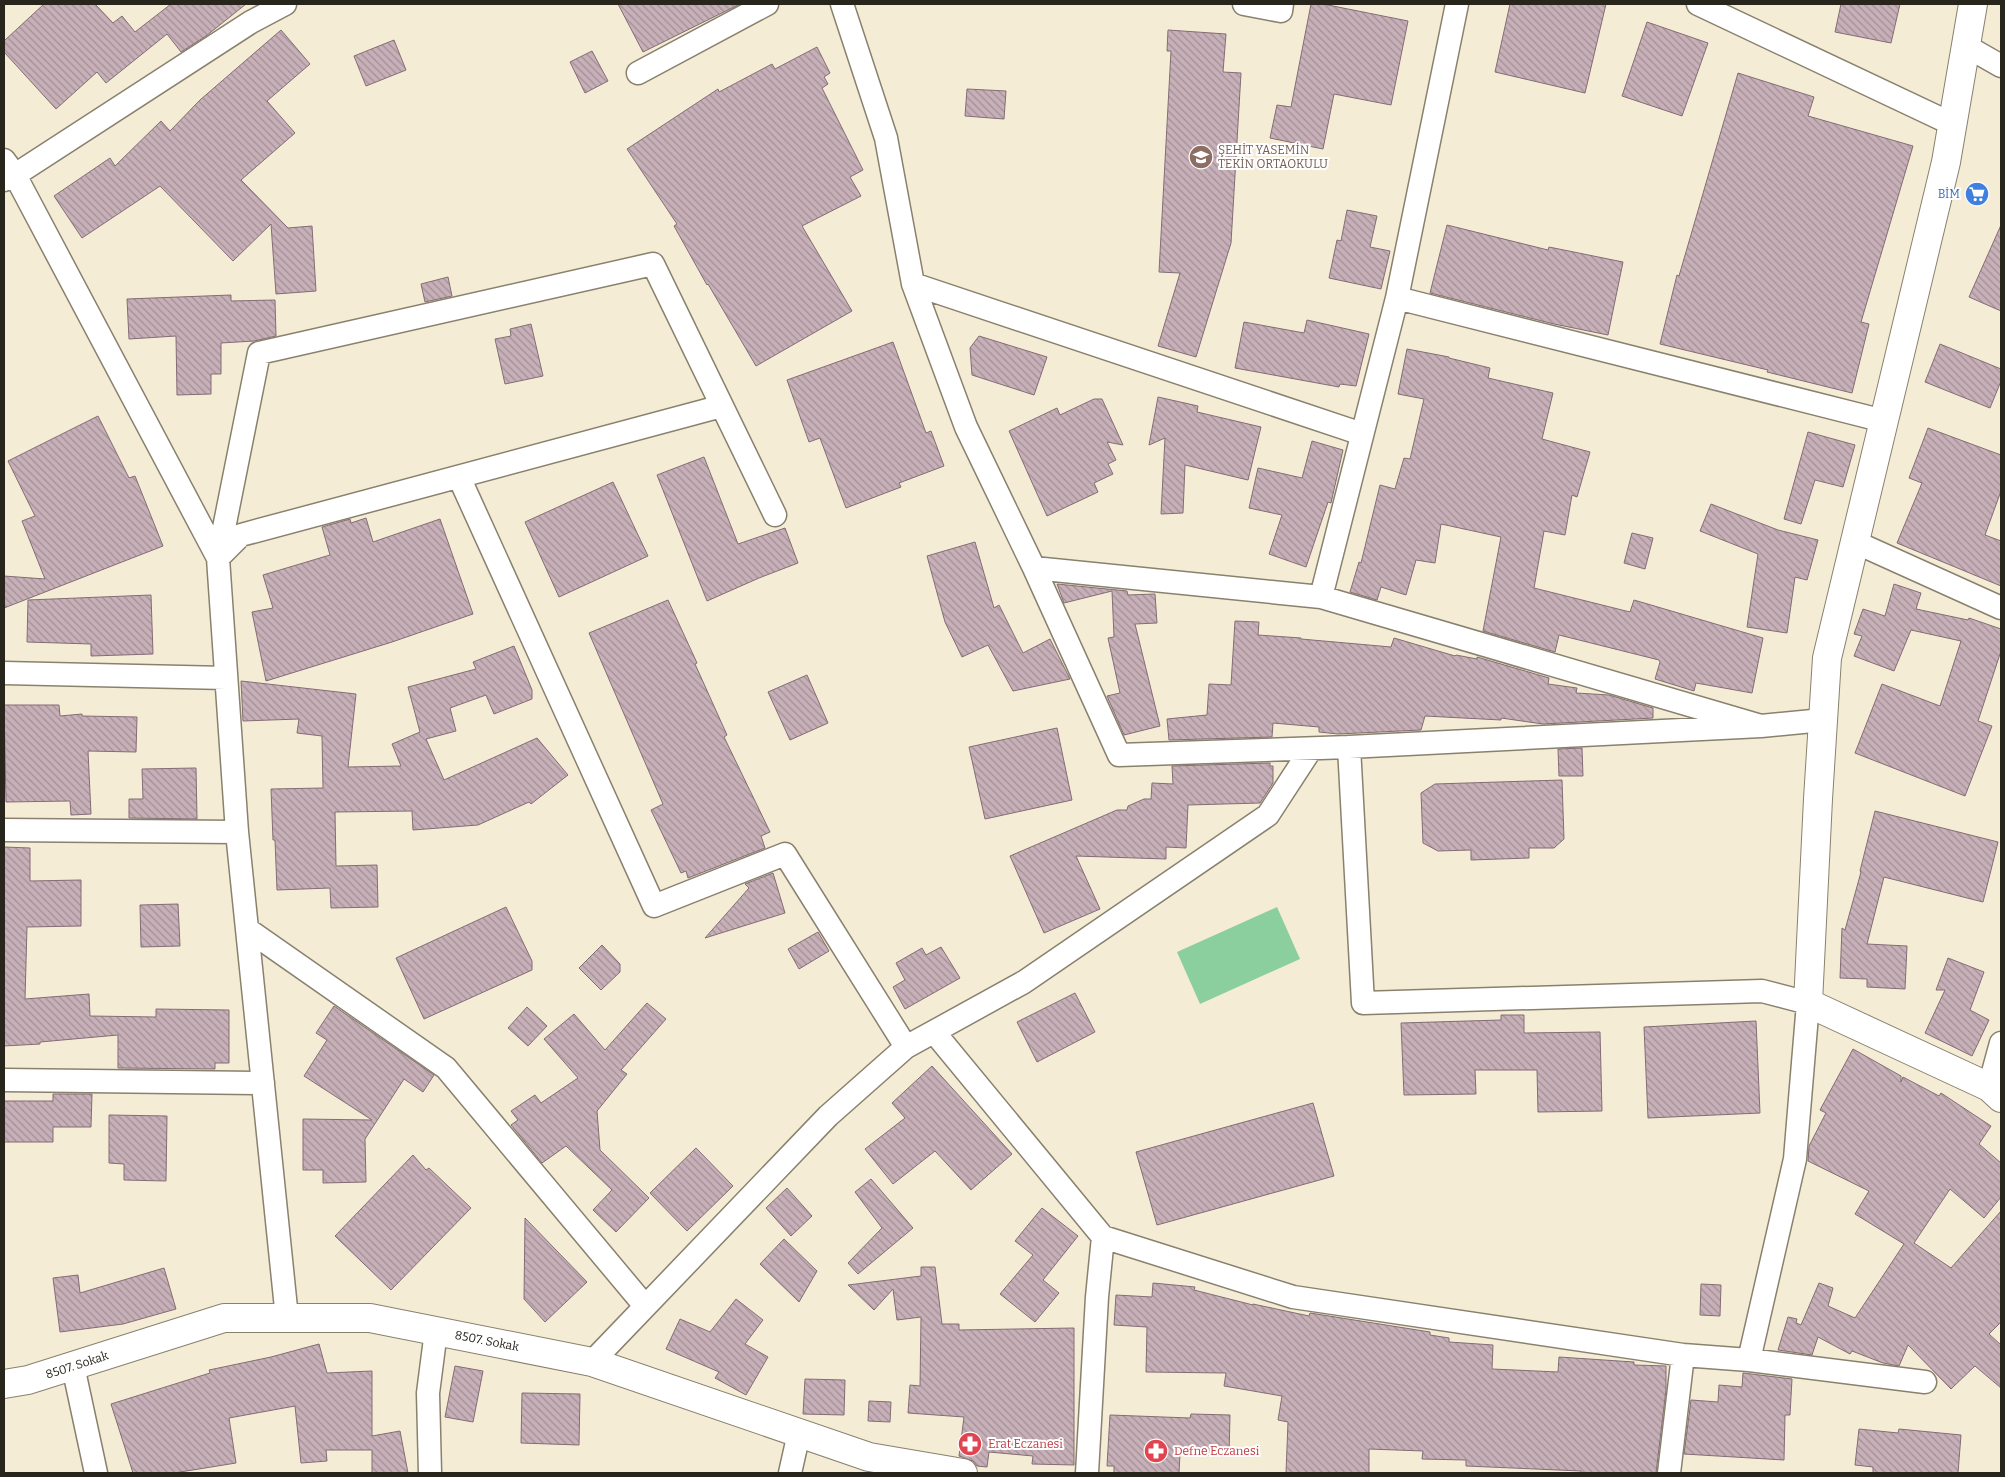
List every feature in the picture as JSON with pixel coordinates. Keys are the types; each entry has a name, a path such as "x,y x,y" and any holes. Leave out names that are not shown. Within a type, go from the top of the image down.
{"street":[{"path":"218,558 7,172 251,22 285,4"},
{"path":"638,73 767,4"},
{"path":"842,4 886,138 913,284 966,427 1034,568 1119,756 1349,748 1760,726 1823,720"},
{"path":"1244,4 1281,11 1282,4"},
{"path":"1320,597 1397,298 1457,4"},
{"path":"1698,4 1952,124"},
{"path":"1750,1360 1794,1159 1808,1002 1828,658 1946,162 1973,4"},
{"path":"1966,46 2001,66"},
{"path":"287,1318 237,832 218,558 259,353 653,264 775,515"},
{"path":"913,284 1362,434"},
{"path":"1397,298 1884,421"},
{"path":"218,558 241,535 722,406"},
{"path":"459,477 654,906 785,854 906,1047"},
{"path":"1855,542 2001,608"},
{"path":"1034,568 1320,597 1760,726"},
{"path":"4,674 226,678"},
{"path":"1349,748 1363,1003 1762,991 1808,1002 1995,1092 2001,1042"},
{"path":"592,1362 828,1116 906,1047 1024,982 1268,815 1311,749"},
{"path":"4,830 237,832"},
{"path":"247,929 446,1068 645,1306"},
{"path":"934,1032 1103,1237 1293,1297 1683,1356 1750,1360 1925,1382"},
{"path":"4,1080 263,1083"},
{"path":"1087,1473 1097,1297 1103,1237"},
{"name":"8507. Sokak","path":"4,1384 28,1380 224,1318 370,1318 592,1362 869,1457 963,1473"},
{"path":"430,1473 428,1393 436,1331"},
{"path":"1669,1473 1683,1356"},
{"path":"73,1366 96,1473"},
{"path":"790,1473 798,1433"}],"green space":[{"path":"1277,907 1300,959 1200,1004 1177,952"}],"building":[{"path":"44,4 95,4 113,23 122,16 135,32 171,4 246,4 206,36 181,52 167,34 106,83 97,72 56,109 4,52 4,41"},
{"path":"618,4 740,4 643,52"},
{"path":"1311,4 1323,4 1408,21 1391,105 1334,94 1323,149 1270,138 1277,105 1291,107"},
{"path":"1510,4 1606,4 1585,93 1495,72"},
{"path":"1841,4 1900,4 1891,43 1835,32"},
{"path":"1647,22 1708,43 1682,116 1622,96"},
{"path":"281,30 310,64 267,101 295,133 241,180 288,228 312,226 316,291 276,294 271,224 233,261 160,186 82,238 54,196 110,158 115,166 161,121 170,131 200,100"},
{"path":"1168,30 1226,34 1223,72 1241,73 1231,243 1196,357 1158,346 1180,273 1159,272 1171,51 1167,51"},
{"path":"394,40 406,70 366,86 354,56"},
{"path":"817,47 830,73 824,77 828,84 822,88 863,170 850,177 861,196 802,226 852,311 756,366 674,226 677,224 627,149 718,89 719,92 772,64 775,69"},
{"path":"592,51 608,81 585,93 570,62"},
{"path":"1738,73 1814,97 1808,116 1913,146 1861,322 1869,324 1852,393 1767,372 1768,370 1660,344 1677,275 1679,276"},
{"path":"967,89 1006,91 1004,119 965,116"},
{"path":"1347,210 1377,216 1370,247 1390,251 1381,289 1329,278 1337,240 1341,241"},
{"path":"1447,225 1548,250 1549,247 1623,262 1608,335 1554,324 1430,293"},
{"path":"2001,225 2001,311 1969,297"},
{"path":"448,277 452,296 425,302 421,284"},
{"path":"231,295 231,301 275,300 276,336 254,341 221,343 221,374 211,374 211,394 177,395 176,336 129,339 127,299"},
{"path":"1307,320 1369,334 1356,386 1340,384 1339,387 1235,368 1244,322 1304,333"},
{"path":"531,324 543,376 505,384 495,339 511,336 510,329"},
{"path":"979,336 1047,357 1034,395 972,375 970,348"},
{"path":"893,342 926,433 931,431 944,466 899,483 901,487 846,508 820,438 809,442 787,380"},
{"path":"1940,344 2001,369 2001,381 1990,408 1925,382"},
{"path":"1407,349 1449,357 1490,368 1488,378 1553,393 1542,439 1590,452 1577,497 1572,495 1565,535 1544,531 1534,588 1630,612 1634,600 1763,638 1752,693 1696,683 1694,691 1655,679 1659,660 1559,635 1555,652 1483,631 1501,537 1441,524 1435,563 1416,560 1406,595 1381,587 1377,600 1350,592 1359,562 1361,563 1380,485 1395,489 1404,458 1410,459 1424,399 1398,394"},
{"path":"1158,397 1198,406 1197,412 1261,427 1248,480 1185,465 1183,513 1161,514 1165,438 1149,445"},
{"path":"1094,399 1102,399 1123,445 1107,442 1116,460 1108,464 1113,474 1094,483 1098,492 1047,516 1009,431 1057,408 1060,415"},
{"path":"98,416 129,478 135,476 163,546 4,608 4,576 45,579 22,521 35,516 8,461"},
{"path":"1928,428 2001,455 2001,491 1985,535 2001,541 2001,586 1897,543 1922,483 1909,478"},
{"path":"1808,432 1855,445 1843,487 1815,480 1801,524 1784,519"},
{"path":"1312,441 1343,450 1331,503 1328,502 1306,567 1269,554 1282,515 1249,508 1258,468 1302,478"},
{"path":"704,457 738,544 785,528 798,563 707,601 657,475"},
{"path":"613,482 648,556 559,597 525,522"},
{"path":"1711,504 1778,530 1818,540 1807,580 1795,577 1787,633 1747,627 1758,554 1700,531"},
{"path":"366,518 373,542 440,519 473,614 392,642 266,681 252,612 273,608 263,575 330,555 322,527 350,519 351,523"},
{"path":"1632,533 1653,538 1645,569 1624,563"},
{"path":"975,542 994,608 999,605 1023,653 1050,639 1070,679 1013,691 988,645 962,657 945,622 927,556"},
{"path":"1057,584 1127,591 1128,595 1155,594 1157,623 1135,624 1160,726 1124,735 1107,696 1120,693 1108,638 1114,637 1112,591 1064,603"},
{"path":"1894,584 1921,593 1916,609 1968,620 1969,618 2001,629 2001,651 1978,721 1992,726 1965,796 1855,753 1882,684 1940,706 1961,641 1911,630 1894,671 1854,656 1862,636 1854,634 1863,609 1885,616"},
{"path":"151,595 153,654 91,656 91,644 27,642 28,600"},
{"path":"668,600 727,735 724,737 770,832 761,836 765,848 688,878 686,871 681,873 651,810 663,804 589,633"},
{"path":"1235,621 1259,622 1258,635 1391,647 1394,638 1455,656 1477,659 1477,657 1549,678 1548,684 1577,688 1576,693 1609,695 1653,708 1653,718 1543,724 1501,718 1501,720 1425,716 1421,730 1338,734 1319,732 1319,727 1273,723 1272,737 1169,740 1167,719 1207,715 1209,684 1231,685"},
{"path":"514,646 532,690 532,699 494,714 486,695 450,708 456,731 426,739 444,780 537,738 568,775 531,804 529,802 478,825 413,830 412,811 335,812 336,866 377,865 378,907 331,908 330,888 277,890 271,789 323,788 322,736 297,733 299,719 243,721 241,681 356,694 348,767 401,766 392,744 420,732 408,687 476,669 473,662"},
{"path":"807,675 828,723 790,740 768,692"},
{"path":"4,705 59,705 60,716 82,714 82,716 137,717 136,752 88,751 91,814 71,815 70,801 6,802"},
{"path":"1057,728 1072,800 985,819 969,747"},
{"path":"1582,748 1583,776 1559,776 1558,749"},
{"path":"1270,763 1270,766 1273,766 1273,783 1260,803 1188,805 1186,848 1166,847 1166,859 1076,856 1100,909 1044,933 1010,856 1117,810 1127,810 1128,806 1144,799 1151,799 1152,783 1173,784 1172,766"},
{"path":"196,768 197,819 129,818 129,799 143,799 142,769"},
{"path":"1562,780 1564,839 1554,848 1529,848 1529,858 1471,860 1471,850 1438,851 1423,843 1421,793 1435,784"},
{"path":"1875,811 1998,842 1983,902 1884,877 1867,944 1907,946 1905,989 1867,987 1867,979 1840,978 1842,928 1845,930"},
{"path":"4,847 30,848 30,881 81,880 81,926 27,927 25,999 89,994 90,1016 156,1017 156,1009 229,1010 229,1063 215,1063 215,1069 118,1068 118,1035 4,1046"},
{"path":"773,873 785,913 705,938 749,888 745,884"},
{"path":"178,904 180,946 141,947 140,905"},
{"path":"506,907 532,961 532,970 424,1019 396,958"},
{"path":"818,932 829,951 799,969 788,949"},
{"path":"602,945 620,964 620,972 601,990 579,968"},
{"path":"941,947 960,978 905,1009 893,987 905,980 896,963 922,948 926,955"},
{"path":"1948,958 1984,972 1970,1010 1989,1020 1972,1056 1925,1033 1945,990 1936,990"},
{"path":"1075,993 1095,1032 1037,1062 1017,1022"},
{"path":"647,1003 666,1019 621,1070 627,1074 597,1111 600,1150 649,1198 616,1232 593,1210 612,1190 566,1146 542,1163 511,1125 518,1120 511,1111 535,1095 541,1103 578,1078 544,1039 574,1014 605,1050"},
{"path":"334,1006 434,1075 423,1092 404,1079 365,1139 366,1182 323,1183 323,1170 303,1170 303,1119 372,1120 304,1076 327,1040 316,1033"},
{"path":"527,1007 547,1026 528,1046 508,1028"},
{"path":"1501,1015 1524,1015 1524,1033 1600,1032 1602,1111 1538,1112 1537,1070 1475,1070 1476,1094 1404,1095 1401,1023 1501,1020"},
{"path":"1756,1021 1760,1113 1648,1118 1644,1027"},
{"path":"1853,1049 1901,1076 1901,1082 1903,1077 1939,1096 1941,1093 1991,1126 1979,1144 2001,1163 2001,1197 1984,1218 1950,1189 1914,1243 1951,1268 2001,1211 2001,1322 1989,1334 2001,1345 2001,1388 1975,1366 1951,1389 1908,1345 1899,1366 1883,1363 1852,1351 1850,1354 1818,1337 1812,1355 1778,1350 1788,1317 1797,1319 1796,1323 1801,1325 1819,1283 1833,1288 1828,1306 1855,1318 1904,1244 1855,1214 1869,1191 1808,1161 1809,1146 1826,1113 1820,1110"},
{"path":"932,1066 1012,1154 971,1190 935,1151 893,1184 865,1149 905,1118 892,1103"},
{"path":"53,1094 92,1094 91,1127 53,1127 53,1142 4,1142 4,1101 53,1101"},
{"path":"1313,1103 1334,1176 1157,1225 1136,1152"},
{"path":"109,1115 167,1116 166,1181 124,1180 124,1164 109,1163"},
{"path":"696,1148 733,1186 687,1231 650,1193"},
{"path":"413,1155 426,1170 429,1168 471,1208 391,1290 335,1236"},
{"path":"871,1179 913,1228 858,1274 848,1263 882,1228 855,1192"},
{"path":"787,1188 812,1216 791,1236 766,1208"},
{"path":"1042,1208 1078,1236 1043,1280 1059,1293 1035,1322 1000,1294 1033,1255 1015,1241"},
{"path":"525,1218 587,1282 545,1322 524,1299"},
{"path":"784,1239 817,1271 799,1302 760,1264"},
{"path":"921,1267 935,1267 942,1324 959,1324 959,1330 1074,1328 1074,1465 1032,1464 1033,1456 989,1452 987,1467 977,1466 973,1461 959,1456 964,1417 908,1413 910,1385 920,1386 921,1317 897,1320 893,1289 874,1310 848,1285 921,1276"},
{"path":"164,1268 176,1309 123,1324 60,1332 53,1278 78,1275 80,1293"},
{"path":"1153,1283 1195,1287 1194,1290 1253,1305 1309,1316 1310,1313 1430,1332 1430,1335 1449,1338 1449,1342 1493,1345 1492,1369 1558,1372 1559,1357 1634,1362 1634,1365 1666,1366 1666,1390 1656,1473 1581,1473 1581,1471 1466,1466 1466,1460 1422,1459 1423,1451 1369,1449 1369,1473 1286,1473 1288,1422 1278,1420 1282,1396 1224,1386 1226,1373 1146,1372 1147,1327 1114,1325 1116,1295 1152,1297"},
{"path":"1701,1284 1721,1285 1720,1316 1700,1315"},
{"path":"736,1299 763,1320 745,1344 768,1357 746,1395 715,1378 719,1372 666,1349 680,1319 710,1332"},
{"path":"319,1344 327,1373 372,1371 372,1436 400,1431 408,1473 372,1473 372,1450 326,1450 327,1461 301,1463 295,1406 229,1418 236,1463 174,1473 133,1473 111,1404 210,1373 209,1370 271,1357"},
{"path":"455,1366 483,1371 473,1422 445,1417"},
{"path":"1743,1373 1792,1379 1790,1415 1785,1415 1784,1460 1684,1454 1691,1400 1718,1402 1719,1385 1742,1387"},
{"path":"805,1379 845,1380 844,1415 803,1414"},
{"path":"522,1393 580,1394 579,1445 521,1443"},
{"path":"869,1401 891,1402 890,1422 868,1421"},
{"path":"1191,1414 1230,1415 1229,1456 1180,1454 1179,1473 1114,1473 1114,1466 1107,1466 1110,1415 1190,1418"},
{"path":"1859,1429 1898,1433 1899,1429 1961,1435 1958,1473 1873,1473 1873,1467 1855,1465"}],"place":[{"name":"ŞEHİT YASEMİN TEKİN ORTAOKULU","path":"1201,157"},
{"name":"BİM","path":"1977,194"},
{"name":"Erat Eczanesi","path":"970,1444"},
{"name":"Defne Eczanesi","path":"1156,1451"}]}
